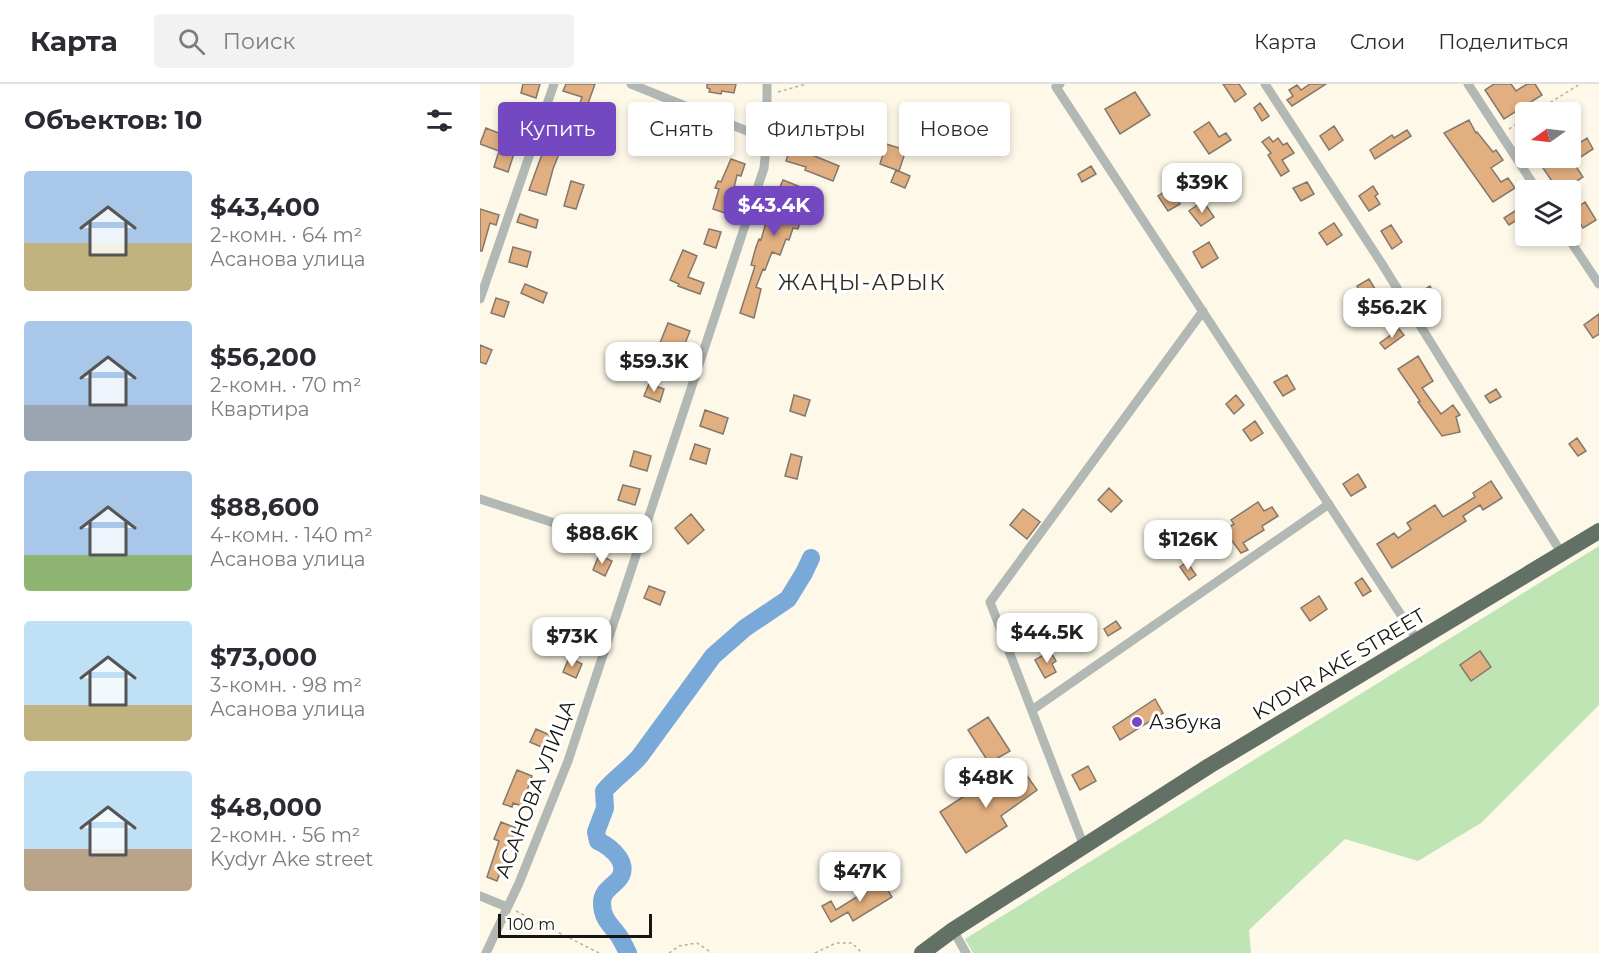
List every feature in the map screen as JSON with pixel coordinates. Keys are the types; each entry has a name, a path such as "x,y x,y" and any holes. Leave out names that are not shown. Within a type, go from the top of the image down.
{"highway":[{"name":"KYDYR AKE STREET","path":"921,953 953,930 1209,766 1599,531"}],"street":[{"path":"480,299 554,84"},
{"path":"631,84 746,131"},
{"name":"АСАНОВА УЛИЦА","path":"767,84 767,102"},
{"path":"1060,84 1056,87 1418,641"},
{"path":"1265,84 1389,274 1562,554"},
{"path":"1468,84 1530,180"},
{"name":"АСАНОВА УЛИЦА","path":"486,953 568,761 764,168 765,156"},
{"path":"1574,246 1599,284"},
{"path":"1084,846 990,602 1203,311"},
{"path":"480,499 638,550"},
{"path":"1032,710 1329,504"},
{"path":"480,896 507,907"},
{"path":"953,930 966,953"}],"path":[{"path":"767,95 806,84"},
{"path":"1551,102 1580,84"},
{"path":"1500,135 1515,125"},
{"path":"507,907 599,953"},
{"path":"669,953 679,946 697,943 712,953"},
{"path":"815,953 836,943 852,943 862,953"}],"green space":[{"path":"1599,546 1599,705 1481,823 1418,861 1345,839 1249,930 1251,953 973,953 965,939"}],"building":[{"path":"523,84 540,84 536,98 521,93"},
{"path":"566,84 595,84 589,102 580,102 582,97 563,91"},
{"path":"707,84 736,84 734,93 722,91 721,94 709,92"},
{"path":"1223,84 1239,84 1246,94 1235,102"},
{"path":"1310,84 1326,84 1292,106 1287,100 1293,96 1289,90 1297,85 1301,90"},
{"path":"1494,84 1511,84 1516,91 1527,84 1535,84 1542,95 1531,102 1515,102 1515,112 1504,119 1485,90"},
{"path":"1135,92 1150,115 1120,134 1105,109"},
{"path":"1260,103 1269,116 1262,121 1254,108"},
{"path":"1469,120 1476,133 1493,152 1496,150 1503,160 1491,168 1501,182 1508,178 1515,188 1493,202 1444,133"},
{"path":"1209,122 1219,137 1226,133 1231,140 1209,154 1194,132"},
{"path":"1334,126 1343,140 1329,150 1320,136"},
{"path":"486,128 498,133 498,151 480,144"},
{"path":"1407,130 1411,136 1375,159 1370,150 1392,135 1394,138"},
{"path":"1269,137 1273,142 1278,138 1283,145 1287,143 1294,153 1282,160 1289,171 1281,176 1268,155 1271,153 1262,142"},
{"path":"1587,138 1593,149 1581,157 1581,142"},
{"path":"887,144 899,148 899,156 904,156 899,171 880,164 882,156 887,156"},
{"path":"498,154 513,156 508,172 494,167"},
{"path":"541,156 558,156 546,195 529,190"},
{"path":"788,156 814,156 839,166 833,181 805,170 806,167 786,161"},
{"path":"731,159 745,164 741,176 737,175 728,214 713,209 719,189 715,188 718,181 721,182"},
{"path":"1091,166 1096,174 1082,182 1078,174"},
{"path":"1543,168 1577,168 1583,177 1578,180 1551,180"},
{"path":"896,170 910,176 905,188 891,182"},
{"path":"783,180 808,190 799,214 802,215 798,229 793,228 780,255 772,252 765,270 763,269 756,287 761,289 754,318 740,313 755,266 751,265 756,247 759,239 761,240 771,205"},
{"path":"571,181 584,185 576,209 564,206"},
{"path":"1307,182 1314,194 1301,201 1293,188"},
{"path":"1373,186 1380,204 1369,211 1359,196"},
{"path":"1170,188 1180,204 1168,211 1158,196"},
{"path":"1203,201 1214,217 1201,226 1189,211"},
{"path":"1585,202 1596,220 1583,228 1581,225 1581,205"},
{"path":"480,209 499,215 496,225 490,223 482,251 480,251"},
{"path":"1515,211 1515,221 1509,225 1504,218"},
{"path":"520,214 538,220 536,228 517,222"},
{"path":"1334,223 1342,235 1327,245 1319,233"},
{"path":"1391,225 1402,242 1392,249 1381,231"},
{"path":"709,229 721,232 716,248 704,244"},
{"path":"1209,242 1218,258 1202,268 1193,252"},
{"path":"513,247 531,252 527,267 509,262"},
{"path":"683,250 697,256 688,277 704,283 700,294 678,286 679,284 670,280"},
{"path":"1369,279 1390,314 1380,321 1371,308 1369,310 1357,286"},
{"path":"525,284 547,293 543,303 521,293"},
{"path":"1430,286 1436,297 1423,304 1417,294"},
{"path":"496,298 509,302 504,317 491,313"},
{"path":"1599,314 1599,334 1593,338 1584,325"},
{"path":"668,323 690,331 682,351 660,343"},
{"path":"1399,329 1404,335 1385,349 1380,343"},
{"path":"480,345 492,350 486,364 480,362"},
{"path":"1418,356 1433,381 1422,388 1441,414 1453,405 1460,415 1456,417 1460,432 1442,436 1398,369"},
{"path":"1287,375 1295,389 1283,396 1274,382"},
{"path":"649,384 664,389 660,402 644,396"},
{"path":"1496,389 1501,397 1490,403 1485,396"},
{"path":"794,395 810,400 805,416 790,411"},
{"path":"1236,395 1244,405 1234,414 1226,404"},
{"path":"705,410 728,418 723,434 700,426"},
{"path":"1255,421 1263,433 1251,441 1243,430"},
{"path":"1577,438 1586,451 1578,456 1569,444"},
{"path":"695,444 710,449 706,464 690,459"},
{"path":"634,451 651,456 647,471 630,466"},
{"path":"791,454 802,457 797,479 785,476"},
{"path":"1358,474 1366,487 1351,496 1343,484"},
{"path":"1491,481 1502,498 1483,510 1480,505 1463,516 1466,521 1392,568 1377,544 1394,533 1398,538 1411,529 1407,523 1435,505 1443,517 1475,497 1473,493"},
{"path":"623,485 640,489 635,505 618,500"},
{"path":"1109,488 1122,501 1111,512 1098,500"},
{"path":"1258,502 1264,511 1272,507 1278,516 1262,526 1264,530 1243,543 1248,550 1241,553 1224,530 1234,524 1231,520"},
{"path":"1023,509 1040,522 1027,539 1010,525"},
{"path":"691,514 704,530 688,544 675,528"},
{"path":"599,555 612,561 605,576 593,570"},
{"path":"1187,562 1196,575 1189,580 1180,567"},
{"path":"1362,578 1371,591 1363,596 1355,583"},
{"path":"649,586 665,592 660,605 644,598"},
{"path":"1319,596 1327,609 1310,621 1301,608"},
{"path":"1116,621 1121,628 1108,636 1104,629"},
{"path":"577,622 593,630 586,643 570,635"},
{"path":"1050,651 1056,661 1052,664 1056,672 1045,678 1035,660"},
{"path":"1480,651 1491,667 1471,681 1460,665"},
{"path":"569,658 582,664 576,678 563,672"},
{"path":"1155,699 1163,713 1120,740 1113,727"},
{"path":"988,717 1010,751 989,763 968,730"},
{"path":"536,729 552,736 546,749 530,742"},
{"path":"1088,766 1096,781 1080,790 1072,775"},
{"path":"1021,767 1037,790 1001,816 1007,826 966,853 940,812 981,785 985,792"},
{"path":"517,770 532,776 522,806 513,803 512,807 503,804"},
{"path":"501,822 516,828 497,881 487,877 499,841 494,839"},
{"path":"882,881 892,897 853,921 848,912 831,922 822,906 831,901 836,910"}],"waterway":[{"path":"628,953 619,936 605,918 602,909 603,896 617,881 623,869 614,852 598,841 596,832 605,808 604,791 640,756 713,656 745,628 788,599 811,558"}],"place":[{"name":"Азбука","path":"1137,722"}],"district":[{"name":"ЖАҢЫ-АРЫК","path":"862,282"}]}
